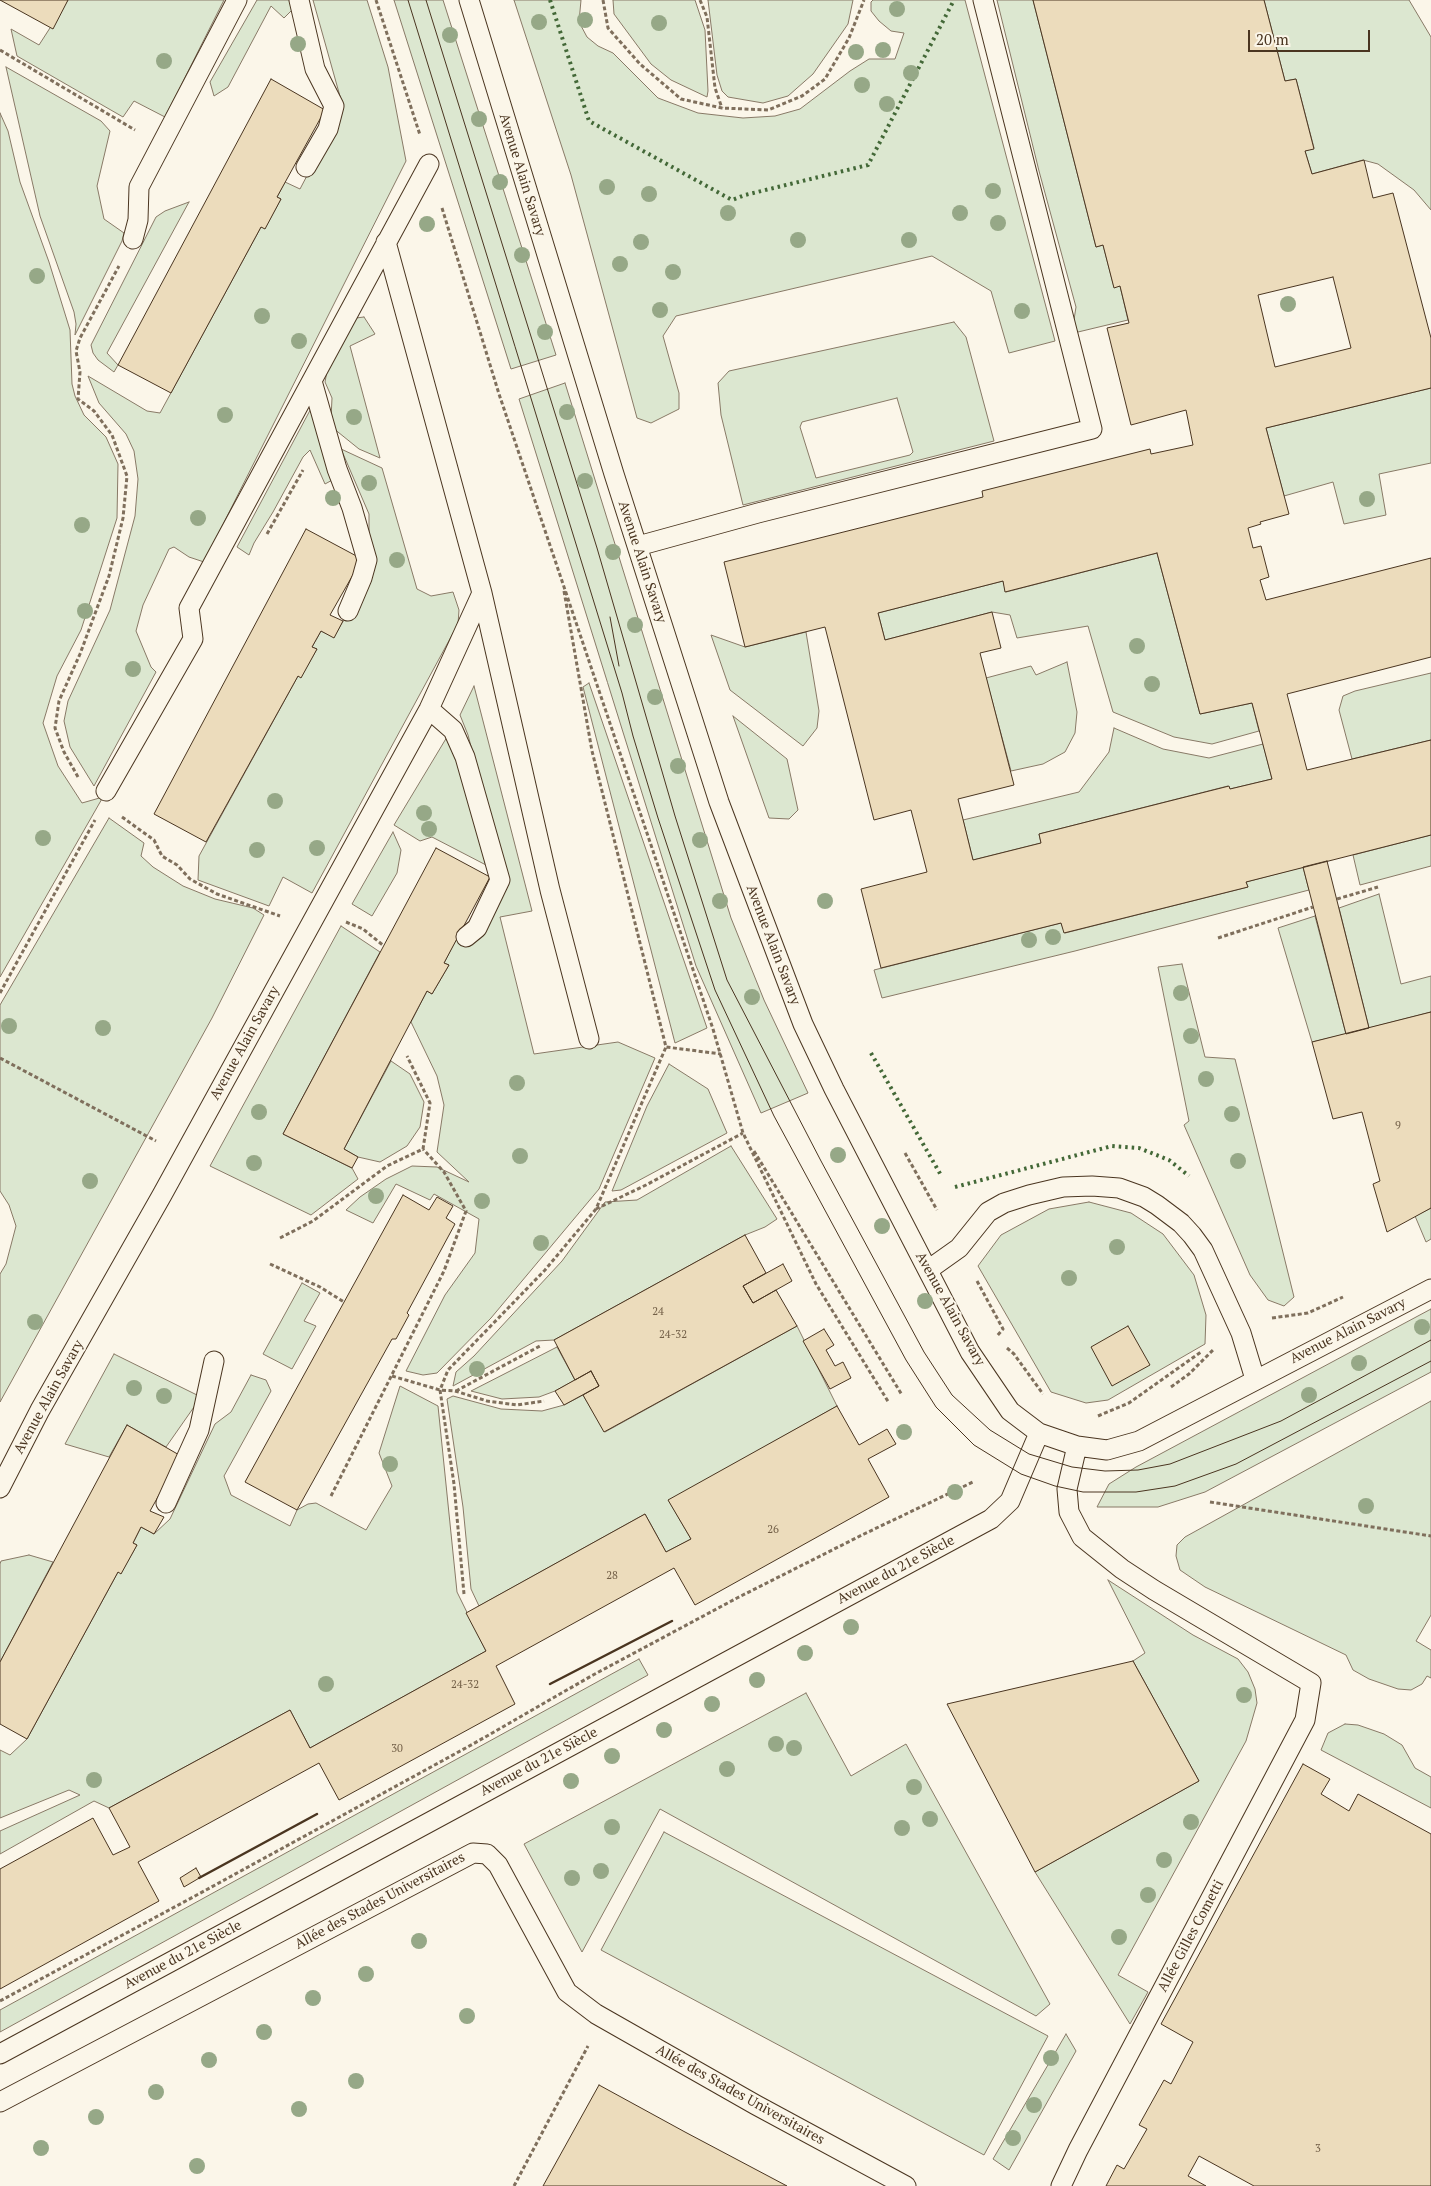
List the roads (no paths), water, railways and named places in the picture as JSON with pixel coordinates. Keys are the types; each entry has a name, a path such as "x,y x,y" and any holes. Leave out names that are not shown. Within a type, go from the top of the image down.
{"lane":[{"path":"133,239 138,220 139,186 237,0"},
{"path":"299,0 315,69 334,106 328,129 306,167"},
{"name":"Avenue Alain Savary","path":"469,0 719,802 803,1024 834,1090 970,1352 1010,1410 1040,1433 1077,1446 1107,1450 1139,1441 1431,1289"},
{"path":"638,546 786,506 1092,429 982,0"},
{"path":"105,798 193,639 189,608 429,164"},
{"path":"386,242 482,593 550,890 589,1039"},
{"path":"312,381 337,469 352,508 367,560 362,578 348,611"},
{"name":"Avenue Alain Savary","path":"0,1488 45,1402 184,1156 430,710 482,593"},
{"path":"430,710 453,730 465,757 500,880 477,928 466,937"},
{"path":"928,1270 959,1248 988,1212 1004,1203 1062,1188 1092,1186 1119,1188 1144,1197 1157,1205 1181,1223 1203,1250 1241,1333 1255,1379"},
{"path":"166,1503 199,1430 214,1361"},
{"name":"Avenue du 21e Siècle","path":"0,2054 992,1518 1010,1502 1040,1433"},
{"name":"Allée Gilles Cometti","path":"1061,2186 1086,2133 1305,1720 1311,1683 1154,1590 1122,1569 1082,1537 1069,1512 1067,1489 1077,1446"},
{"name":"Allée des Stades Universitaires","path":"0,2102 473,1853 487,1854 498,1864 568,1992 596,2014 756,2105 906,2186"}],"tram line":[{"path":"408,0 622,693 658,818 715,990 774,1116 906,1360 936,1407 974,1445 1021,1474 1055,1486 1083,1492 1136,1492 1175,1486 1236,1464 1431,1361"},
{"path":"426,0 597,548 675,816 727,980 821,1161 924,1352 952,1395 990,1430 1029,1454 1072,1467 1105,1471 1138,1470 1170,1464 1281,1421 1431,1340"},
{"path":"610,617 619,666"}]}
